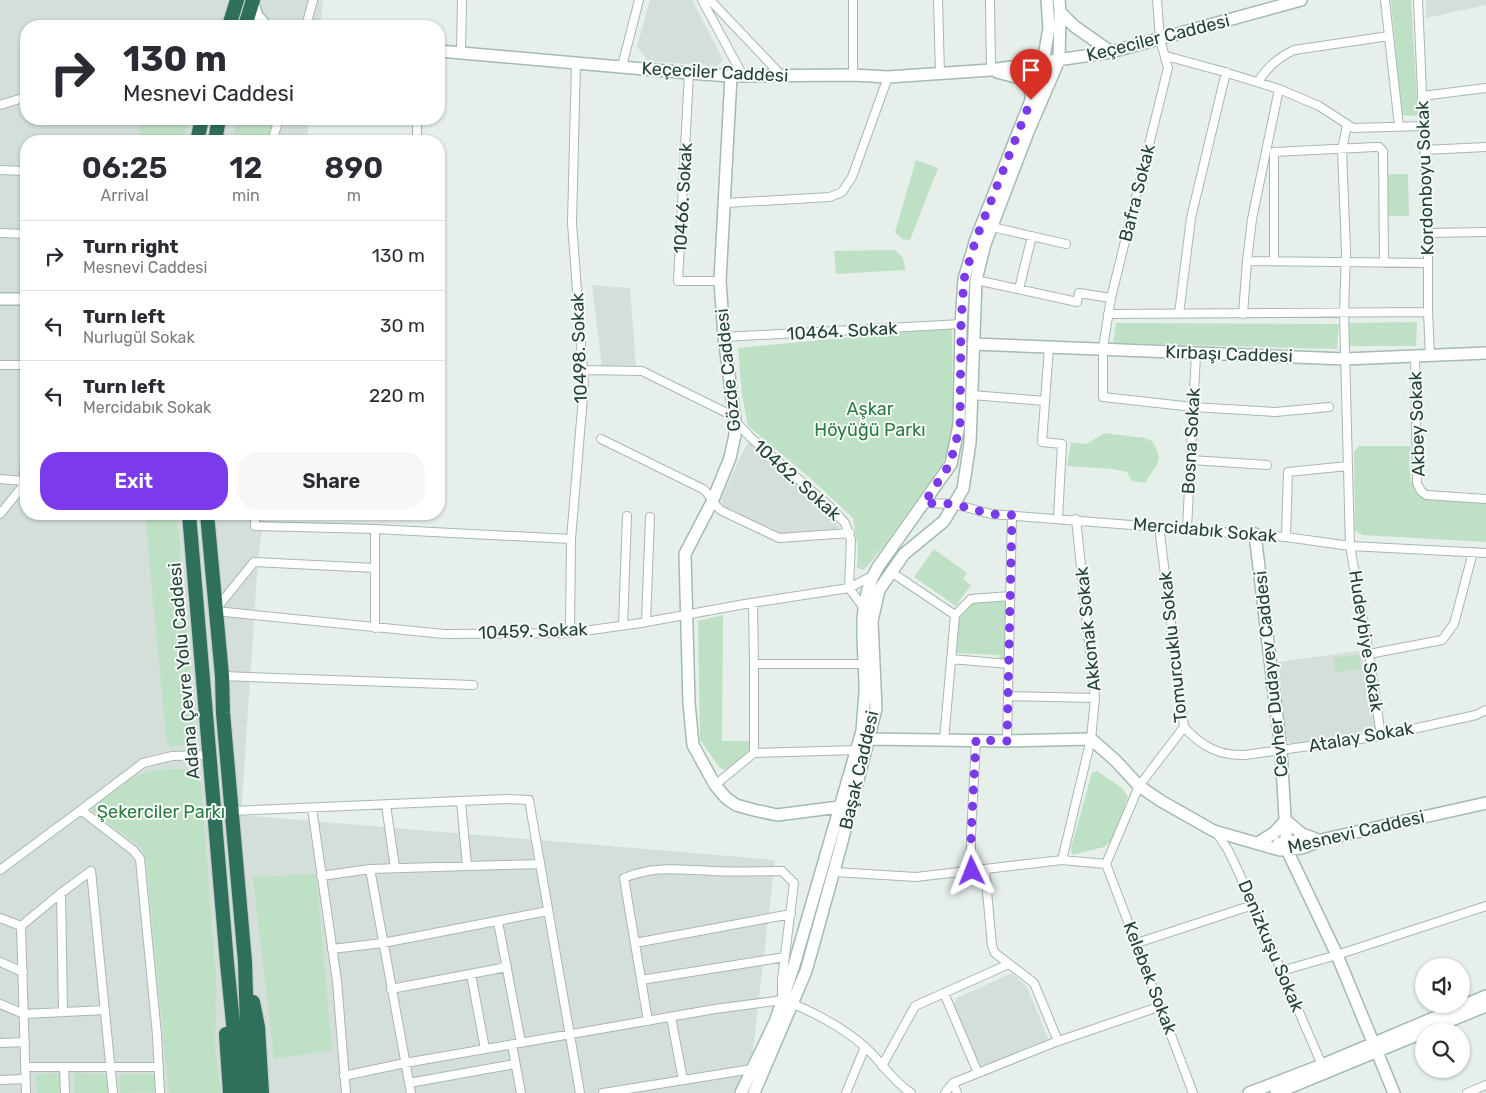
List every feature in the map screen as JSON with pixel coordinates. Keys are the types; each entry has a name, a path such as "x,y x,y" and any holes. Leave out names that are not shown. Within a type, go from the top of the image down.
{"highway":[{"path":"230,20 237,0"},
{"path":"247,20 252,0"},
{"name":"Adana Çevre Yolu Caddesi","path":"190,520 227,963 240,1093"},
{"name":"Adana Çevre Yolu Caddesi","path":"207,520 245,962 248,1059 252,1093"},
{"path":"245,962 258,1026 262,1093"},
{"path":"227,963 226,1042 230,1093"}],"street":[{"path":"252,0 256,16 260,20"},
{"path":"308,20 313,0"},
{"path":"460,52 462,0"},
{"path":"622,66 639,0"},
{"path":"702,0 743,76"},
{"path":"710,0 782,76"},
{"path":"853,0 853,75"},
{"path":"938,0 940,74"},
{"path":"990,0 991,70 1024,79 1030,84 1031,100"},
{"name":"Başak Caddesi","path":"754,1093 787,1002 839,807 862,732 865,692 863,607 873,575 950,464 960,426 961,324 964,279 976,239 1031,100 1043,63 1049,28 1047,0"},
{"name":"Başak Caddesi","path":"741,1093 774,1022 806,971 834,872 876,709 872,621 879,590 904,554 944,521 963,488 970,443 976,280 985,244 1028,132 1060,60 1059,0"},
{"name":"Bafra Sokak","path":"1157,0 1160,39 1168,68 1111,298 1103,348 1103,397 1194,407"},
{"name":"Keçeciler Caddesi","path":"445,51 731,76 853,75 888,77 940,74 991,70 1111,52 1301,0"},
{"path":"1385,0 1398,126"},
{"name":"Kordonboyu Sokak","path":"1418,0 1428,233 1430,356"},
{"path":"1060,12 1074,26 1111,52"},
{"path":"1258,82 1272,64 1284,54 1294,50 1389,36"},
{"path":"1166,56 1279,89 1319,106 1353,128 1424,126"},
{"name":"10498. Sokak","path":"570,632 571,539 584,370 572,223 576,64"},
{"path":"1179,314 1191,218 1226,72"},
{"name":"10466. Sokak","path":"689,73 678,281 720,281"},
{"name":"Gözde Caddesi","path":"731,76 720,281 724,337 735,420 734,447 712,502 685,554 689,703 693,745 715,785 726,798 736,804 777,814 839,807"},
{"path":"724,203 830,197 842,192 852,177 888,77"},
{"path":"1422,96 1486,88"},
{"path":"1243,314 1252,220 1279,89"},
{"path":"0,105 20,99"},
{"name":"Hudeybiye Sokak","path":"1347,125 1342,149 1346,252 1344,313 1350,546 1370,654 1381,736"},
{"path":"1266,150 1274,152 1379,147 1382,151 1384,262"},
{"path":"1424,150 1486,147"},
{"path":"1274,152 1274,261"},
{"path":"0,170 20,171"},
{"path":"992,227 1066,244"},
{"path":"1428,233 1486,232"},
{"path":"0,233 20,234"},
{"path":"1019,289 1032,236"},
{"path":"1247,261 1428,263"},
{"path":"976,280 1076,302 1079,292 1111,298"},
{"path":"0,298 20,299"},
{"path":"1108,314 1428,312"},
{"name":"10464. Sokak","path":"724,337 961,324"},
{"name":"Kırbaşı Caddesi","path":"973,344 1345,359 1486,352"},
{"path":"1049,347 1042,442 1062,444 1058,518"},
{"name":"Bosna Sokak","path":"1187,528 1196,354"},
{"name":"Akbey Sokak","path":"1415,356 1417,483 1421,491 1426,495 1486,499"},
{"path":"0,364 20,365"},
{"name":"10462. Sokak","path":"584,370 642,371 722,410 735,420 750,437 835,512 845,524 850,534 852,547 849,588"},
{"path":"972,395 1045,400"},
{"path":"1194,407 1275,412 1329,407"},
{"path":"600,439 703,489 708,492 712,502 722,511 779,538 850,534"},
{"path":"1191,460 1267,465"},
{"path":"1286,537 1288,472 1348,466"},
{"path":"0,479 20,481"},
{"path":"0,514 20,489"},
{"name":"Mercidabık Sokak","path":"924,503 954,504 991,514 1255,534 1350,546 1486,553"},
{"path":"1007,741 1012,515"},
{"path":"623,625 627,516"},
{"path":"646,622 650,517"},
{"name":"Akkonak Sokak","path":"1062,860 1091,740 1095,698 1076,519"},
{"path":"254,520 255,526 375,529 571,539"},
{"name":"Tomurcuklu Sokak","path":"1106,864 1139,786 1184,727 1160,526"},
{"path":"375,529 375,628"},
{"name":"Cevher Dudayev Caddesi","path":"1255,534 1281,751 1290,846 1300,876 1336,955 1394,1093"},
{"path":"1370,654 1442,640 1454,624 1473,552"},
{"path":"215,611 254,562 375,568"},
{"path":"891,572 955,615"},
{"name":"10459. Sokak","path":"215,611 444,634 570,632 646,622 849,588 873,575"},
{"path":"849,588 863,607"},
{"path":"944,740 955,615 971,599 1010,596"},
{"path":"753,603 754,753"},
{"path":"951,659 1008,664"},
{"path":"754,664 864,664"},
{"path":"222,676 473,685"},
{"path":"1008,696 1095,698"},
{"name":"Atalay Sokak","path":"1184,727 1200,743 1216,752 1226,755 1244,755 1381,736 1476,715 1486,711"},
{"path":"868,739 1091,740"},
{"path":"972,871 971,835 976,740"},
{"name":"Mesnevi Caddesi","path":"1091,740 1116,761 1139,786 1161,801 1214,830 1273,849 1290,846 1309,846 1321,839 1486,803"},
{"path":"715,785 754,753 857,750"},
{"path":"0,870 144,763 172,756 210,755"},
{"path":"232,811 506,799 528,800 580,1093"},
{"path":"461,802 467,866"},
{"path":"386,805 395,868"},
{"path":"312,808 337,981 346,1093"},
{"path":"81,810 134,851 140,859 160,1093"},
{"path":"1261,841 1274,833 1286,819 1302,834 1321,839"},
{"name":"Denizkuşu Sokak","path":"1214,830 1234,861 1322,1065"},
{"path":"1248,840 1290,846"},
{"path":"834,872 916,877 1062,860 1106,864"},
{"path":"321,876 370,869 539,864"},
{"name":"Kelebek Sokak","path":"1106,864 1193,1093"},
{"path":"370,869 411,1093"},
{"path":"648,1021 624,878 640,871 662,869 782,871 794,883 782,979 787,1002"},
{"path":"985,869 992,946 995,953 1034,983 1058,1041"},
{"path":"21,926 91,871 112,1067 113,1093"},
{"path":"62,893 63,1012"},
{"path":"1137,944 1253,905"},
{"path":"1281,971 1486,906"},
{"path":"332,949 383,943 548,911"},
{"path":"635,943 791,914"},
{"path":"0,918 21,926"},
{"path":"498,922 521,1043"},
{"path":"21,926 26,1093"},
{"path":"641,980 785,957"},
{"path":"0,962 23,972"},
{"path":"882,1066 915,1006 1010,964"},
{"path":"391,989 507,967"},
{"path":"471,974 485,1050"},
{"path":"944,993 978,1074"},
{"path":"1276,1093 1486,996"},
{"path":"344,1076 405,1063 648,1021 787,1002 840,1028 865,1048 898,1084 912,1093"},
{"path":"0,1004 24,1014 105,1010"},
{"path":"945,1093 953,1083 1058,1041 1161,1006"},
{"path":"1445,1023 1486,1006"},
{"path":"672,1017 683,1080"},
{"path":"1249,1093 1322,1065 1415,1035"},
{"path":"0,1043 25,1042"},
{"path":"512,1045 521,1093"},
{"path":"846,1093 865,1048"},
{"path":"409,1083 516,1064"},
{"path":"25,1067 159,1067"},
{"path":"64,1067 65,1093"},
{"path":"608,1093 646,1090 683,1080 752,1069"},
{"path":"0,1080 25,1080"},
{"path":"953,1083 957,1093"},
{"path":"1468,1093 1486,1085"}],"shaded area":[{"path":"0,0 323,0 321,20 20,20 20,125 308,125 308,135 20,135 20,520 263,520 258,560 241,815 775,860 748,1093 0,1093"},
{"path":"650,0 692,0 723,60 717,66 648,61 637,47"},
{"path":"1426,0 1486,0 1486,5 1426,18"},
{"path":"592,285 630,288 636,367 602,367"},
{"path":"750,442 829,513 840,529 781,535 724,507 721,500 738,462"},
{"path":"1358,651 1362,655 1375,728 1371,731 1297,744 1290,743 1285,735 1279,662"},
{"path":"1012,973 1027,987 1049,1041 985,1066 979,1066 953,1006 957,998"}],"green space":[{"path":"1391,0 1411,0 1418,116 1402,115"},
{"path":"140,125 187,125 185,135 139,135"},
{"path":"236,125 271,125 269,135 234,135"},
{"path":"916,160 938,168 910,240 902,239 895,232"},
{"path":"1387,174 1408,174 1409,216 1388,216"},
{"path":"894,250 903,258 905,270 836,274 834,251"},
{"path":"1417,322 1416,346 1349,346 1349,323"},
{"path":"1116,323 1339,324 1337,349 1113,343"},
{"name":"Aşkar Höyüğü Parkı","path":"952,327 953,434 943,463 883,547 864,570 857,568 858,549 853,518 809,477 748,426 742,395 738,348"},
{"path":"1104,433 1144,438 1152,441 1159,458 1145,483 1132,481 1127,472 1113,469 1067,466 1071,442 1087,444"},
{"path":"1359,446 1410,446 1409,469 1411,482 1425,499 1486,503 1486,542 1362,535 1355,531 1354,452"},
{"path":"146,520 177,520 196,743 170,747 166,737"},
{"path":"934,549 967,573 963,579 971,585 956,606 914,577"},
{"path":"1007,599 1006,660 1000,661 999,655 955,653 958,617 971,601"},
{"path":"723,615 722,741 749,741 749,750 728,771 720,768 700,740 698,621"},
{"path":"1359,655 1361,669 1335,672 1333,658"},
{"name":"Şekerciler Parkı","path":"192,769 200,773 216,978 215,1046 221,1093 169,1093 146,860 141,847 90,809 121,785 142,774 160,770"},
{"path":"1097,771 1122,788 1128,797 1112,840 1104,847 1072,855 1071,848 1092,773"},
{"path":"316,874 332,1050 274,1059 253,877"},
{"path":"60,1073 61,1093 37,1093 36,1074"},
{"path":"74,1073 108,1074 108,1093 74,1093"},
{"path":"155,1074 156,1092 120,1093 119,1075"}],"route":[{"path":"972,871 971,835 976,740 1007,741 1012,515 991,514 954,504 924,503 950,464 960,426 961,324 964,279 976,239 1031,100"}]}
